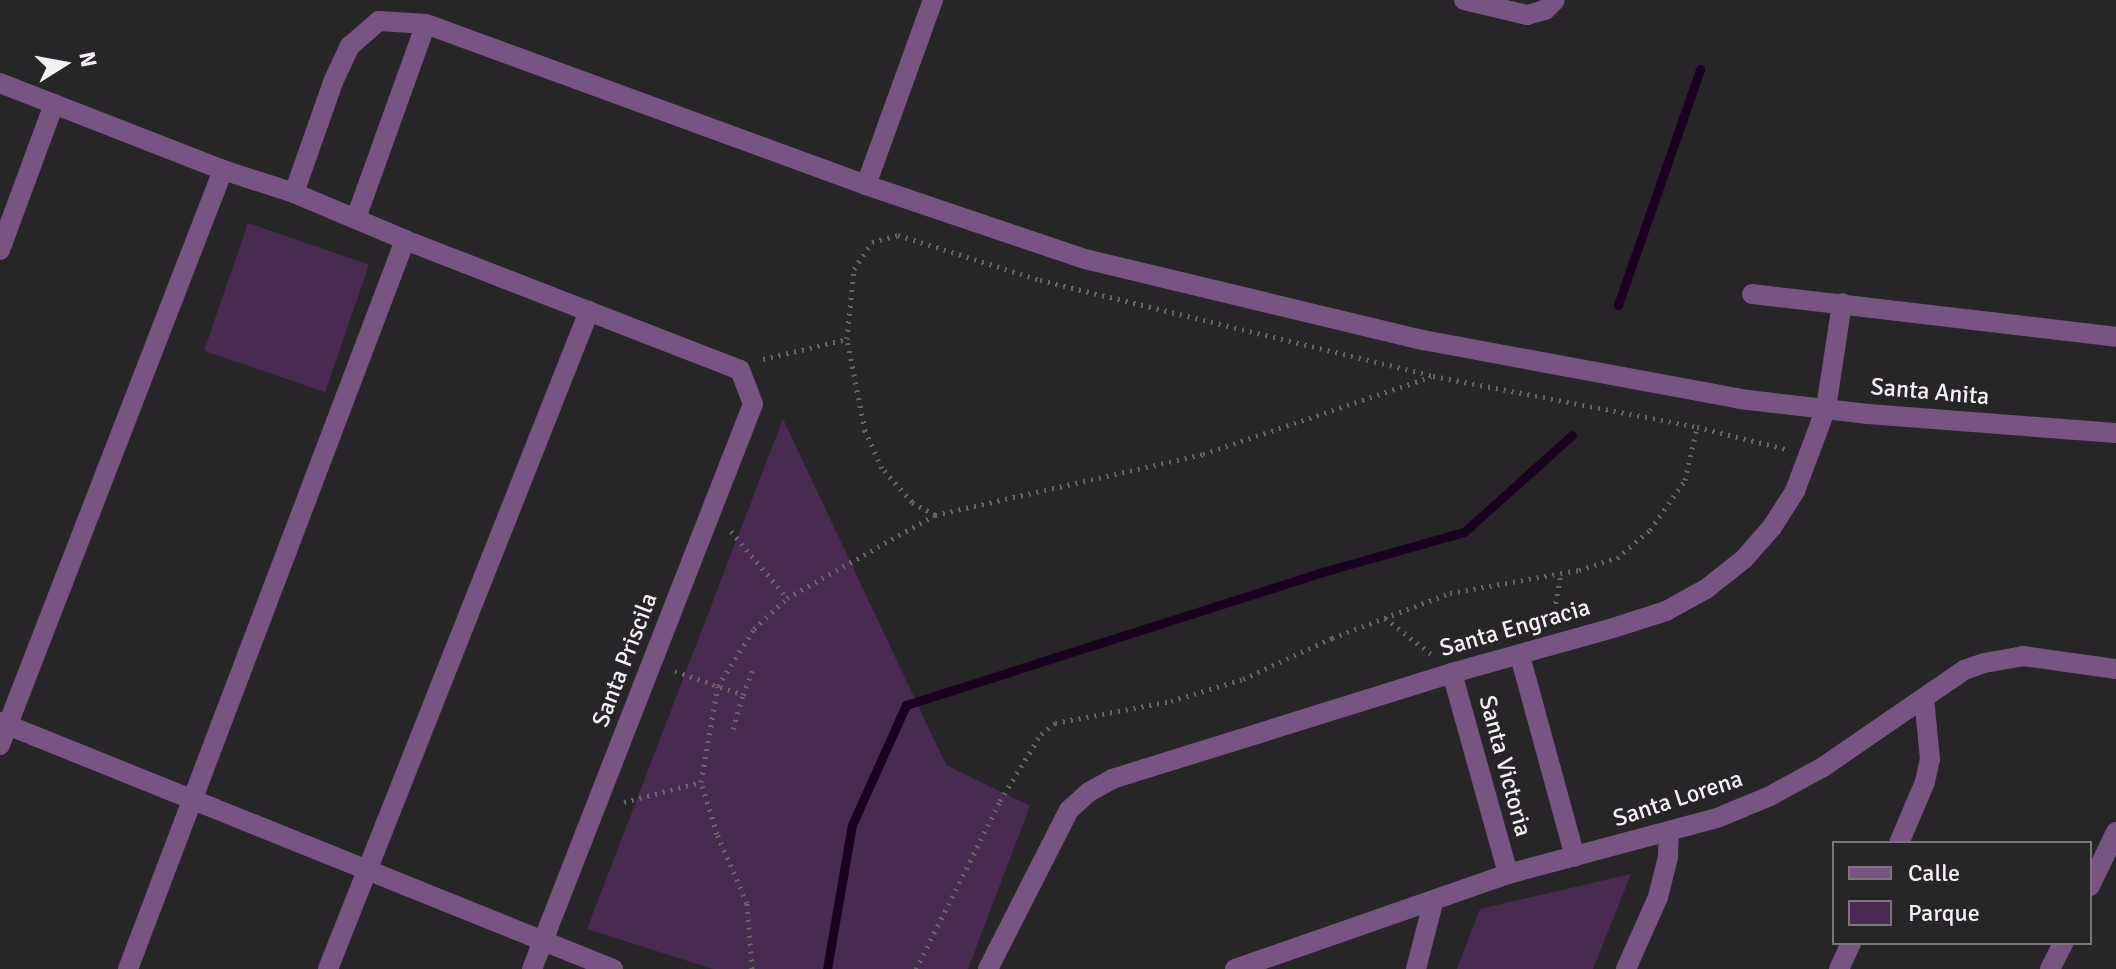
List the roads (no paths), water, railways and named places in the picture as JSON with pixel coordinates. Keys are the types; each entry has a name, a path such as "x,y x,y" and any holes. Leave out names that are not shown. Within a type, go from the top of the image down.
{"street":[{"path":"866,185 933,0"},
{"path":"1464,0 1527,15 1550,5"},
{"name":"Santa Anita","path":"294,193 333,82 350,46 379,21 426,24 866,185 1100,263 1423,340 1740,399 2116,433"},
{"path":"356,218 426,24"},
{"path":"0,83 223,170 294,193 405,240 589,311 328,969"},
{"path":"0,250 54,104"},
{"path":"0,745 4,724 223,170"},
{"path":"128,969 405,240"},
{"path":"1752,294 2116,337"},
{"name":"Santa Engracia","path":"988,969 1069,810 1089,792 1112,779 1452,673 1520,656 1666,611 1706,589 1744,559 1772,527 1795,491 1826,408 1842,303"},
{"name":"Santa Priscila","path":"532,969 753,404 740,370 589,311"},
{"name":"Santa Victoria","path":"1520,656 1575,857"},
{"name":"Santa Lorena","path":"1235,969 1433,903 1508,874 1717,818 1770,796 1823,767 1964,670 2003,658 2044,657 2116,669"},
{"name":"Santa Victoria","path":"1452,673 1508,874"},
{"path":"1900,841 1925,782 1930,759 1924,698"},
{"path":"4,724 613,969"},
{"path":"1626,969 1662,886 1669,832"},
{"path":"2092,882 2116,832"},
{"path":"1416,969 1433,903"},
{"path":"1839,969 1850,945"},
{"path":"2050,969 2062,945"}],"waterway":[{"path":"1618,305 1700,69"},
{"path":"827,969 852,825 906,705 1319,573 1464,532 1572,435"}]}
